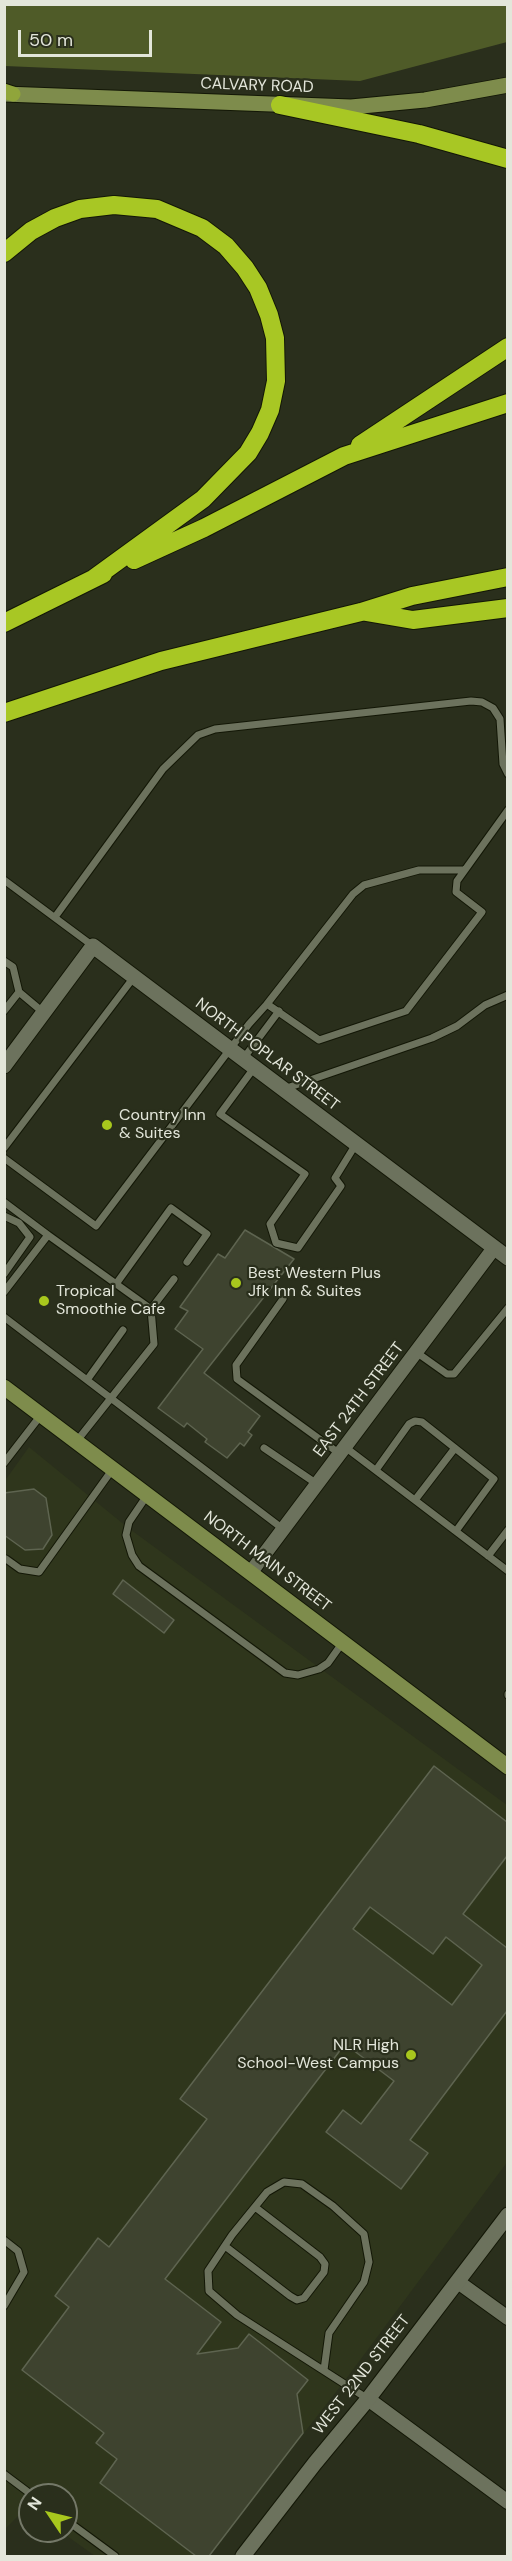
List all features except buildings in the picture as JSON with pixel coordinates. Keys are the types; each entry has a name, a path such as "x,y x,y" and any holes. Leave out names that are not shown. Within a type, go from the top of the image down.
{"highway":[{"path":"280,105 419,134 507,159"},
{"path":"4,253 31,231 55,218 80,209 114,205 157,209 202,228 226,246 258,288 269,315 275,338 276,381 270,410 248,453 232,472 203,499 93,579"},
{"path":"4,623 204,528 344,456 507,346"},
{"path":"344,456 507,403"},
{"path":"4,713 161,661 361,612 412,596 507,577"},
{"path":"361,612 413,620 507,608"}],"main road":[{"name":"CALVARY ROAD","path":"7,93 351,107 471,93 507,85"},
{"name":"NORTH MAIN STREET","path":"4,1387 344,1641 507,1767"}],"street":[{"name":"NORTH POPLAR STREET","path":"93,946 507,1258"},
{"path":"4,1066 93,946"},
{"name":"EAST 24TH STREET","path":"251,1572 494,1248"},
{"name":"WEST 22ND STREET","path":"243,2556 368,2399 507,2215"},
{"path":"458,2282 507,2318"},
{"path":"368,2399 507,2502"}],"lane":[{"path":"54,917 163,769 198,735 216,729 471,701 482,702 493,708 500,719 503,764 507,774"},
{"path":"267,1004 318,1040 406,1011 482,912 456,892 457,880 507,810"},
{"path":"4,1158 96,1226 353,894 364,885 419,870 463,870"},
{"name":"NORTH POPLAR STREET","path":"4,880 93,946"},
{"path":"4,961 13,968 19,992 44,1012"},
{"path":"4,1149 134,977"},
{"path":"4,1011 19,992"},
{"path":"283,1089 432,1038 457,1026 484,1005 507,995"},
{"path":"279,1011 220,1114 305,1174 270,1224 276,1243 298,1248 340,1186 335,1178 356,1144"},
{"path":"4,1202 151,1310"},
{"path":"116,1284 171,1208 207,1234 187,1262"},
{"path":"4,1216 19,1223 30,1237 4,1274"},
{"path":"4,1292 48,1236"},
{"path":"76,1442 154,1344 151,1310 174,1279"},
{"path":"282,1299 236,1365 237,1379 342,1450 376,1470 507,1571"},
{"path":"416,1352 447,1374 454,1374 507,1308"},
{"path":"4,1317 283,1529"},
{"path":"87,1380 123,1330"},
{"path":"4,1463 41,1415"},
{"path":"376,1470 410,1424 415,1421 422,1422 494,1479 456,1531"},
{"path":"264,1448 317,1484"},
{"path":"415,1500 455,1448"},
{"path":"6,1559 20,1569 39,1572 113,1469"},
{"path":"148,1494 129,1522 126,1535 132,1555 139,1566 285,1673 298,1675 319,1669 327,1663 344,1641"},
{"path":"488,1556 507,1530"},
{"path":"324,2370 329,2333 364,2282 369,2262 364,2234 333,2206 302,2184 284,2182 267,2192 225,2246 208,2271 209,2291 237,2314 368,2399"},
{"path":"225,2246 297,2300 304,2298 324,2272 325,2265 320,2257 255,2207"},
{"path":"4,2240 18,2251 24,2272 6,2301"},
{"path":"4,2474 18,2484"},
{"path":"78,2529 115,2556"}],"shaded area":[{"path":"29,1447 127,1527 507,1805 508,2161 343,2383 208,2556 95,2556 77,2543 78,2483 18,2483 18,2516 5,2529 4,1482"}],"green space":[{"path":"5,4 507,5 507,42 360,81 5,66"}],"place":[{"name":"Country Inn & Suites","path":"107,1125"},
{"name":"Best Western Plus Jfk Inn & Suites","path":"236,1283"},
{"name":"Tropical Smoothie Cafe","path":"44,1301"},
{"name":"NLR High School-West Campus","path":"411,2055"}]}
